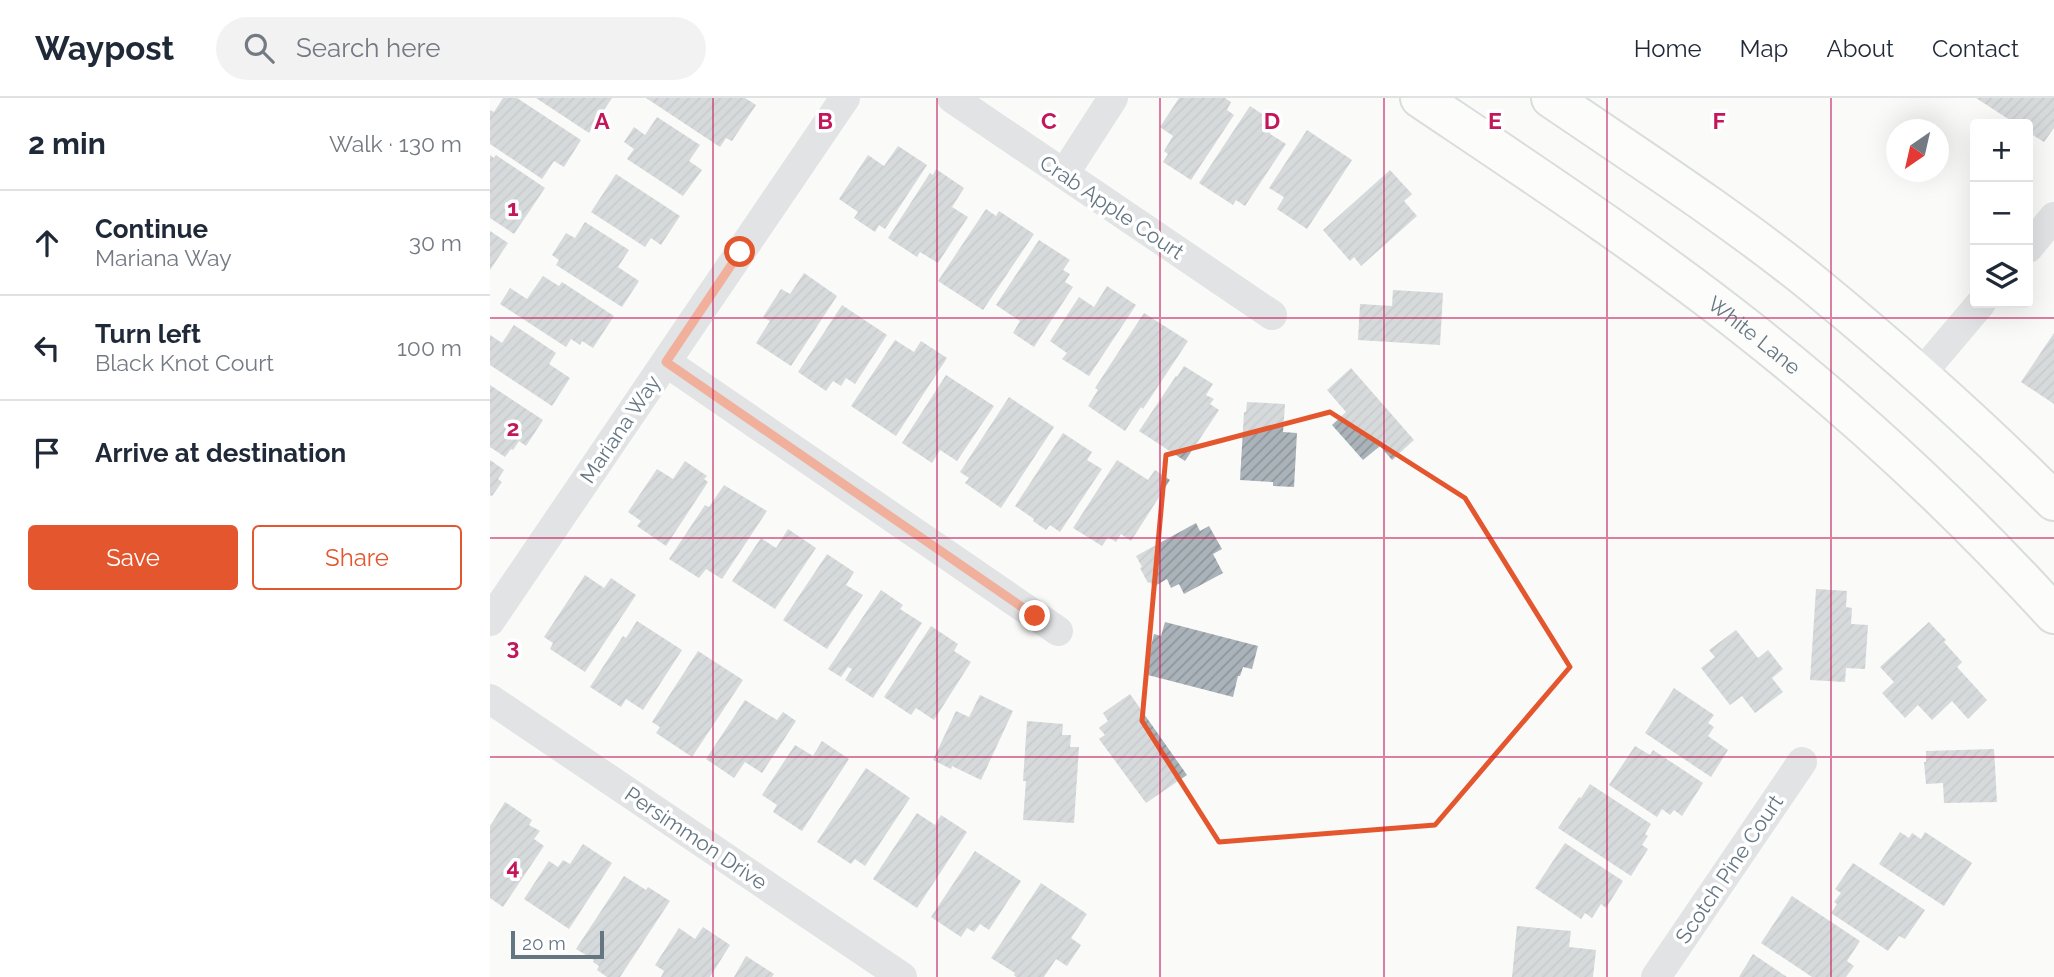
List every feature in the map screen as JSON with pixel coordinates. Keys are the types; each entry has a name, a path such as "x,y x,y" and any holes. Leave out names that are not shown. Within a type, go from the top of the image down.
{"main road":[{"name":"White Lane","path":"1420,98 1630,241 1745,327 1855,418 2010,566 2054,614"},
{"path":"1551,98 1696,197 1811,282 1920,374 2054,501"}],"street":[{"name":"Mariana Way","path":"490,621 845,98"},
{"name":"Crab Apple Court","path":"952,98 1272,315"},
{"path":"1063,174 1113,98"},
{"path":"2031,245 2054,217"},
{"path":"1920,374 1977,308"},
{"path":"666,362 1058,631"},
{"name":"Persimmon Drive","path":"490,699 902,977"},
{"name":"Scotch Pine Court","path":"1656,977 1802,762"}],"highlighted area":[{"path":"1330,412 1465,498 1570,667 1435,825 1219,842 1142,721 1166,455"}],"building":[{"path":"503,98 517,98 581,140 564,167 554,161 542,179 490,144 490,110 494,112"},
{"path":"536,98 612,98 589,133"},
{"path":"646,98 745,98 756,105 732,141 726,138 720,147"},
{"path":"1179,98 1225,98 1231,102 1227,110 1234,115 1191,180 1163,162 1168,154 1164,151 1173,136 1160,127"},
{"path":"1976,98 2054,98 2054,128 2044,142 2033,135 2033,119 2008,119"},
{"path":"1250,106 1276,123 1270,134 1286,144 1245,206 1236,200 1233,205 1199,183"},
{"path":"657,117 700,145 689,161 702,170 683,196 627,159 634,149 624,142 634,127 645,135"},
{"path":"1307,130 1352,160 1307,229 1277,209 1284,197 1269,188"},
{"path":"898,146 927,165 885,229 879,225 875,232 854,218 858,212 839,199 868,155 884,166"},
{"path":"490,155 494,158 496,155 545,188 514,234 490,218"},
{"path":"936,169 964,188 952,207 968,217 938,263 920,252 917,257 888,238 930,173 933,175"},
{"path":"1390,170 1412,194 1404,201 1417,216 1361,266 1354,257 1350,261 1323,230"},
{"path":"616,174 680,216 661,245 651,238 645,247 591,212"},
{"path":"986,209 996,216 999,211 1034,234 983,310 938,281"},
{"path":"585,222 629,250 618,267 639,281 622,307 556,265 559,260 552,255 566,233 575,238"},
{"path":"490,231 508,243 490,270"},
{"path":"1039,240 1070,260 1063,270 1070,274 1065,282 1073,287 1034,347 1013,333 1020,321 996,305"},
{"path":"804,273 837,296 791,366 756,343 770,321 763,317 781,289 790,294"},
{"path":"543,276 559,286 562,282 614,316 593,348 582,341 580,345 571,339 566,347 500,304 510,288 527,299"},
{"path":"1107,286 1136,305 1089,376 1062,359 1067,353 1050,341 1079,297 1094,307"},
{"path":"1393,290 1443,293 1440,345 1358,340 1360,304 1392,306"},
{"path":"842,305 887,335 855,384 846,378 841,386 833,381 826,391 798,372"},
{"path":"1144,313 1188,341 1143,409 1141,407 1125,431 1088,406 1098,390 1095,388"},
{"path":"514,325 556,353 549,364 570,378 552,406 490,365 490,335 502,343"},
{"path":"2054,333 2054,404 2021,382"},
{"path":"895,340 914,352 921,341 947,358 896,436 851,406"},
{"path":"1184,366 1213,384 1206,395 1214,399 1210,404 1219,410 1185,461 1139,431"},
{"path":"1351,368 1414,440 1392,460 1380,446 1363,460 1332,425 1346,412 1327,390"},
{"path":"946,375 994,406 957,461 940,450 932,463 902,443"},
{"path":"490,385 543,420 526,446 519,441 505,457 490,447"},
{"path":"1009,397 1054,427 1001,508 965,483 969,478 960,472"},
{"path":"1247,402 1285,404 1283,432 1297,433 1294,487 1273,486 1273,482 1240,480"},
{"path":"1063,433 1092,452 1087,460 1102,469 1060,532 1050,525 1046,530 1015,506"},
{"path":"490,460 504,470 498,479 502,482 492,496 490,495"},
{"path":"1117,460 1148,480 1155,470 1170,480 1131,541 1121,534 1116,542 1108,537 1102,546 1073,528"},
{"path":"685,461 707,476 704,479 708,482 666,546 637,526 641,521 628,512 657,469 673,479"},
{"path":"724,485 767,511 722,579 706,569 699,578 669,559 705,505 709,507"},
{"path":"1196,523 1200,531 1209,526 1222,549 1213,554 1223,573 1184,594 1179,584 1171,588 1167,579 1153,587 1148,583 1136,556"},
{"path":"788,529 816,548 775,609 732,581 761,538 776,548"},
{"path":"827,554 854,572 846,585 863,595 827,649 783,620"},
{"path":"585,575 604,588 611,578 636,595 585,672 550,649 553,643 544,637"},
{"path":"1816,589 1847,591 1846,607 1852,608 1851,624 1868,625 1865,669 1846,668 1845,682 1810,680"},
{"path":"881,590 903,605 900,609 922,623 873,698 845,680 852,669 848,667 841,677 828,669"},
{"path":"637,621 682,650 643,710 626,699 621,707 590,687 623,636 626,638"},
{"path":"1165,622 1258,646 1252,669 1243,667 1238,676 1233,697 1144,674 1154,634 1161,636"},
{"path":"1929,622 1962,662 1957,667 1987,700 1968,719 1952,701 1932,720 1918,705 1905,718 1882,693 1894,682 1880,667"},
{"path":"931,626 958,644 954,651 971,662 934,720 916,708 911,715 884,697"},
{"path":"1736,630 1758,658 1768,650 1783,669 1772,678 1783,692 1755,713 1742,696 1730,705 1701,668 1715,657 1709,650"},
{"path":"698,651 743,680 692,757 656,733 660,727 652,722"},
{"path":"1674,688 1714,715 1708,723 1714,727 1708,736 1728,750 1711,777 1645,733"},
{"path":"1130,694 1187,775 1146,803 1099,739 1105,735 1099,728 1108,721 1103,713"},
{"path":"980,695 1013,711 981,780 933,760 956,711 969,717"},
{"path":"745,700 777,720 783,712 796,721 762,773 745,762 734,778 706,759"},
{"path":"1027,721 1063,724 1062,735 1071,735 1070,747 1079,747 1074,823 1023,820"},
{"path":"822,741 849,759 802,831 773,812 777,805 762,795 795,745 813,756"},
{"path":"1635,746 1650,755 1653,750 1703,783 1682,816 1674,810 1670,815 1662,809 1657,817 1609,785"},
{"path":"1994,749 1997,802 1944,803 1943,783 1926,784 1926,751"},
{"path":"866,768 910,798 865,866 855,859 851,864 817,842"},
{"path":"1590,784 1651,824 1642,845 1648,849 1631,876 1558,828"},
{"path":"505,802 532,820 529,825 540,831 534,839 544,846 503,907 490,898 490,826"},
{"path":"917,813 935,825 941,815 967,832 917,908 873,879"},
{"path":"1900,832 1909,838 1912,833 1921,839 1925,832 1972,863 1944,906 1879,864"},
{"path":"1565,843 1623,881 1606,908 1601,904 1592,918 1585,913 1581,919 1535,888"},
{"path":"583,844 612,863 569,929 524,899 549,861 558,867 563,860 570,864"},
{"path":"975,851 1021,881 989,930 980,924 974,932 967,928 961,937 931,917"},
{"path":"1853,863 1925,910 1905,939 1899,936 1888,951 1831,913 1837,904 1834,902 1841,893 1835,889"},
{"path":"624,876 670,901 620,977 607,977 597,970 599,966 594,960 576,949"},
{"path":"1041,883 1087,914 1071,938 1081,945 1067,966 1056,959 1044,977 1016,977 1015,973 991,958"},
{"path":"1792,896 1860,941 1847,961 1854,966 1846,977 1812,977 1761,943"},
{"path":"1517,926 1571,931 1569,947 1596,950 1593,977 1512,977"},
{"path":"703,927 730,945 710,977 661,977 664,971 655,965 679,928 695,939"},
{"path":"1753,954 1787,977 1739,977"},
{"path":"746,956 774,974 772,977 734,977"}],"route":[{"path":"740,252 666,362 1035,616"}]}
